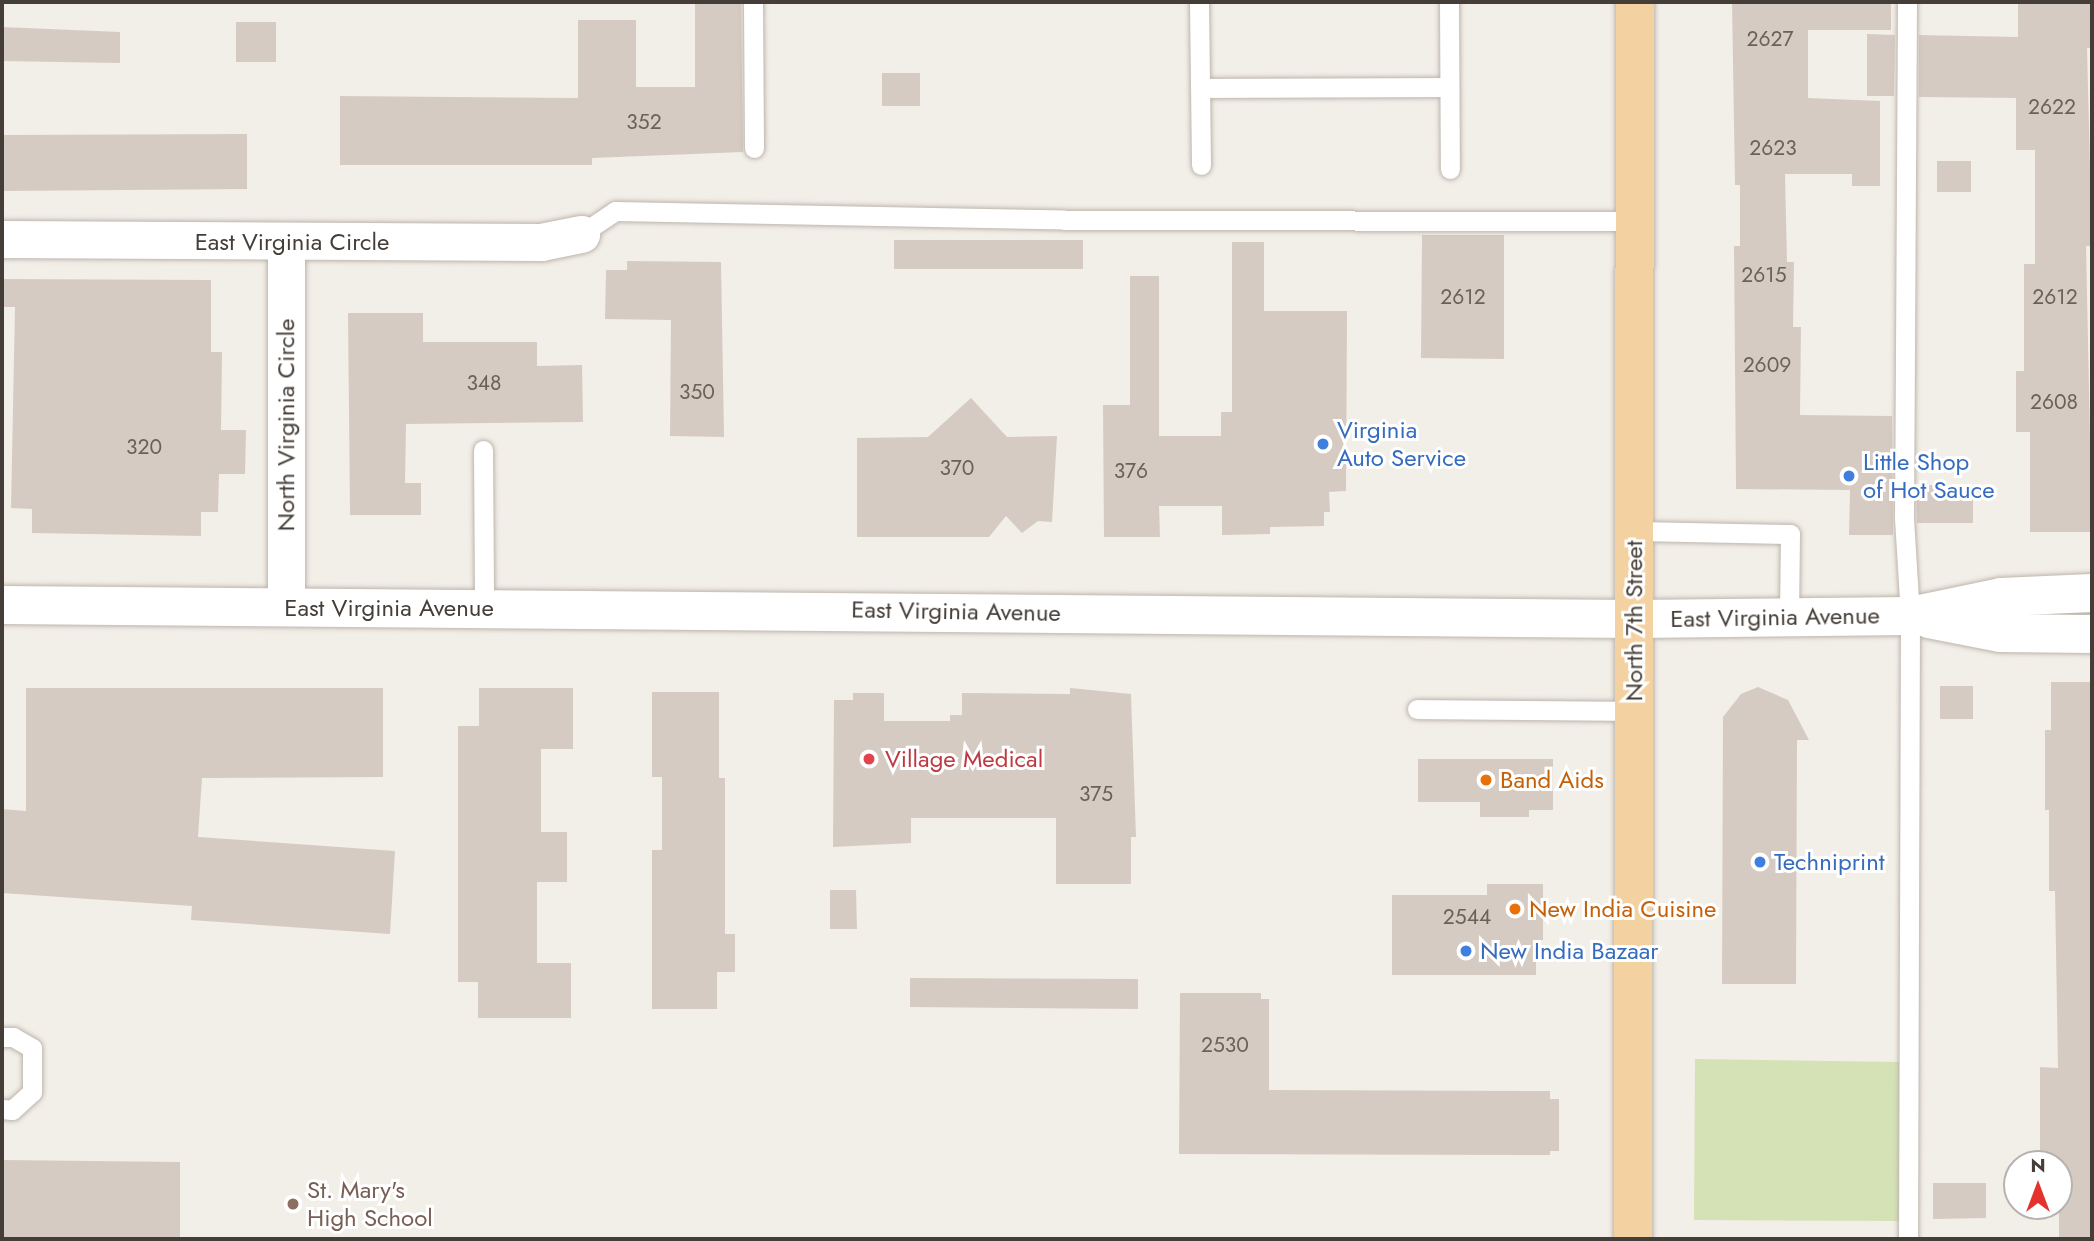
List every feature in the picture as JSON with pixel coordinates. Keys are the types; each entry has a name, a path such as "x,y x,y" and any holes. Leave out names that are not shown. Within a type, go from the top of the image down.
{"main road":[{"name":"North 7th Street","path":"1633,1239 1635,2"}],"street":[{"name":"East Virginia Circle","path":"2,239 541,242 581,234"},
{"name":"North Virginia Circle","path":"286,242 286,607"},
{"name":"East Virginia Avenue","path":"1910,616 2001,597 2092,593"},
{"name":"East Virginia Avenue","path":"2,605 1635,619 1910,616 2000,633 2092,634"}],"lane":[{"path":"753,2 754,148"},
{"path":"1199,2 1200,165"},
{"path":"1449,2 1450,169"},
{"path":"1908,2 1904,518 1910,616 1908,1239"},
{"path":"1200,88 1449,88"},
{"path":"581,234 615,211 1064,220 1634,221"},
{"path":"483,450 484,608"},
{"path":"1634,531 1790,534 1789,617"},
{"path":"1417,709 1634,711"},
{"path":"2,1037 13,1037 33,1048 32,1092 12,1110 2,1110"}],"green space":[{"path":"1695,1059 1900,1062 1902,1221 1694,1220"}],"building":[{"path":"695,2 741,2 743,152 592,158 592,165 340,165 340,96 578,98 578,20 636,20 636,87 695,87"},
{"path":"1732,2 1891,2 1891,30 1808,30 1808,98 1880,101 1880,186 1852,186 1852,174 1785,174 1787,262 1794,262 1793,327 1801,327 1800,415 1892,416 1893,535 1849,535 1850,490 1736,489 1734,246 1740,246 1740,185 1735,185"},
{"path":"2018,2 2092,2 2092,48 2087,48 2092,246 2086,246 2092,532 2030,532 2030,432 2016,432 2016,371 2024,371 2024,264 2035,264 2035,150 2016,150 2016,98 1919,97 1919,35 2018,37"},
{"path":"236,22 276,22 276,62 236,62"},
{"path":"2,27 120,32 120,63 2,61"},
{"path":"1867,34 1895,35 1894,96 1867,96"},
{"path":"882,73 920,73 920,106 882,106"},
{"path":"247,134 247,189 2,191 2,135"},
{"path":"1937,161 1971,161 1971,192 1937,192"},
{"path":"1422,235 1504,235 1504,359 1421,358"},
{"path":"894,240 1083,240 1083,269 894,269"},
{"path":"1232,242 1264,242 1264,311 1347,311 1346,491 1329,492 1330,512 1324,512 1324,526 1270,527 1270,534 1222,535 1222,506 1159,506 1160,537 1104,537 1103,405 1130,405 1130,276 1159,276 1159,436 1221,436 1221,412 1232,412"},
{"path":"627,261 721,262 724,437 670,436 671,320 605,319 606,270 627,270"},
{"path":"2,279 211,280 211,352 222,352 221,430 246,430 245,474 219,474 218,512 201,512 201,536 32,533 32,509 11,508 15,307 2,307"},
{"path":"348,313 423,313 423,342 537,342 537,366 582,365 583,422 406,424 405,483 421,483 421,515 350,515"},
{"path":"971,398 1007,437 1057,436 1052,522 1038,521 1022,533 1006,516 989,537 857,537 857,438 928,437"},
{"path":"1916,485 1973,485 1973,523 1917,523"},
{"path":"2051,682 2092,682 2092,1239 2059,1239 2059,1220 2073,1220 2073,1150 2040,1150 2040,1067 2058,1068 2055,891 2049,891 2049,810 2045,810 2045,730 2051,730"},
{"path":"1940,686 1973,686 1973,719 1940,719"},
{"name":"Techniprint","path":"1758,687 1788,700 1809,740 1797,740 1796,984 1722,984 1723,717 1741,694"},
{"path":"26,688 383,688 383,777 202,778 198,837 395,851 390,934 191,920 192,906 2,893 2,809 26,811"},
{"path":"479,688 573,688 573,749 541,749 541,832 567,832 567,882 537,882 537,963 571,963 571,1018 478,1018 478,982 458,982 458,726 479,726"},
{"path":"1070,688 1131,694 1136,837 1131,837 1131,884 1056,884 1056,818 911,818 911,843 833,847 834,700 853,700 853,693 884,693 884,721 950,721 950,715 962,715 962,693 1070,694"},
{"path":"652,692 719,692 719,778 725,778 725,934 735,934 735,972 717,972 717,1009 652,1009 652,850 662,850 662,777 652,777"},
{"name":"Band Aids","path":"1418,759 1553,759 1553,810 1529,810 1529,817 1480,817 1480,802 1418,802"},
{"path":"1487,884 1543,884 1543,940 1536,940 1536,975 1392,975 1392,895 1487,895"},
{"path":"830,890 856,890 857,929 830,929"},
{"path":"910,978 1138,979 1138,1009 910,1007"},
{"path":"1180,993 1261,993 1261,999 1269,999 1269,1090 1550,1091 1550,1099 1559,1099 1559,1151 1550,1151 1550,1155 1179,1154"},
{"path":"2,1160 180,1162 180,1239 2,1239"},
{"path":"1933,1183 1986,1183 1986,1218 1933,1219"}],"place":[{"name":"Virginia Auto Service","path":"1323,444"},
{"name":"Little Shop of Hot Sauce","path":"1849,476"},
{"name":"Village Medical","path":"869,759"},
{"name":"Band Aids","path":"1486,780"},
{"name":"Techniprint","path":"1760,862"},
{"name":"New India Cuisine","path":"1515,909"},
{"name":"New India Bazaar","path":"1466,951"},
{"name":"St. Mary's High School","path":"293,1204"}]}
